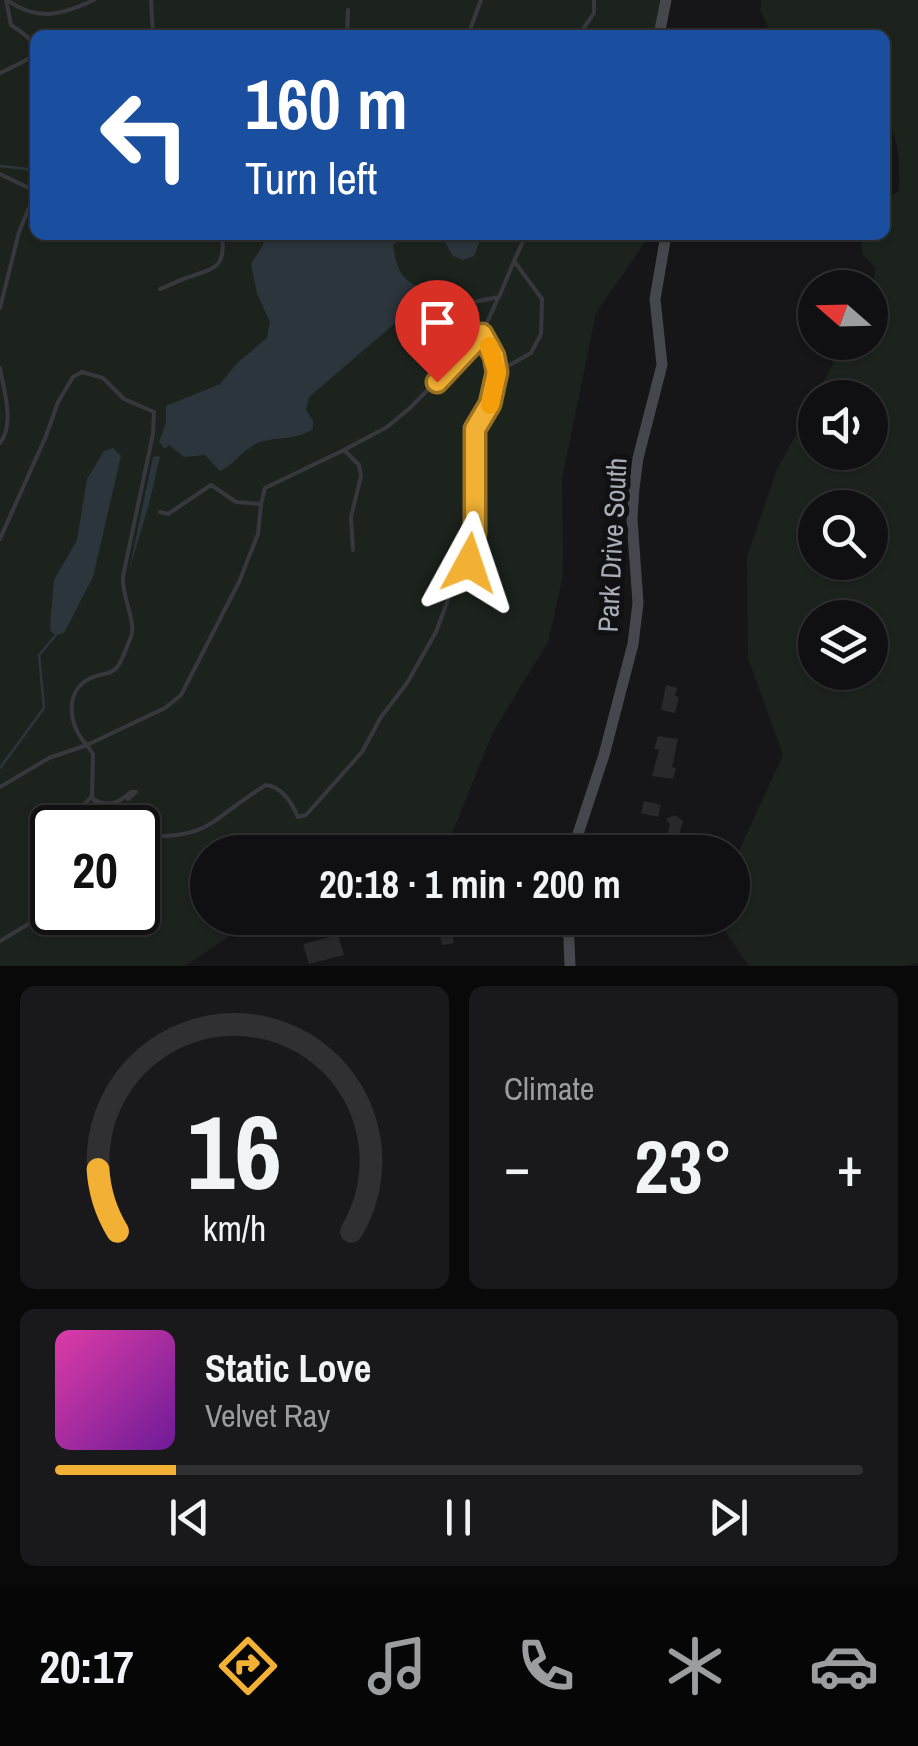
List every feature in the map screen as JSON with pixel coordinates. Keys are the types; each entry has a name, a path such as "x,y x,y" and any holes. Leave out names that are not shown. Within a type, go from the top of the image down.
{"street":[{"path":"660,30 666,0"},
{"name":"Park Drive South","path":"578,835 604,755 632,644 638,603 632,519 634,488 662,365 654,298 665,240"},
{"path":"569,935 570,966"}],"lane":[{"path":"6,0 26,13 46,16 68,12 94,0"},
{"path":"6,0 11,24 30,36"},
{"path":"151,0 153,30"},
{"path":"470,30 481,0"},
{"path":"582,30 594,13 594,0"},
{"path":"347,30 348,10"},
{"path":"0,73 30,58"},
{"path":"0,174 30,189"},
{"path":"0,308 1,290 30,204"},
{"path":"160,289 209,272 223,252 222,240"},
{"path":"0,787 49,758 166,708 181,695 240,582 258,534 265,488 344,450 398,418 459,360 482,334 524,240"},
{"path":"497,372 530,352 540,334 542,299 514,261"},
{"path":"459,360 467,338 464,321 470,304 499,297"},
{"path":"160,836 182,837 204,830 266,785 285,795 298,817 306,814 362,752 407,682 436,632 453,586 469,563 475,532 475,429 490,404 497,372 494,356 482,334"},
{"path":"0,368 7,415 6,435 0,443"},
{"path":"1,534 58,402 73,377 82,372 103,378 124,399 154,412 156,419 122,588 132,634 116,668 84,682 72,704 70,718 75,731 93,754 92,797 96,805"},
{"path":"344,450 360,465 361,476 350,517 353,550"},
{"path":"160,512 168,514 211,485 236,502 261,504"},
{"path":"92,797 103,805 136,792 128,799"},
{"path":"84,805 92,797"},
{"path":"0,940 30,923"}],"shaded area":[{"path":"0,0 662,0 656,30 30,30 30,240 647,240 596,313 562,479 563,576 548,642 493,732 452,835 190,835 190,935 230,935 185,966 0,966"},
{"path":"762,0 918,0 918,963 749,966 728,935 750,935 750,835 746,835 783,755 748,658 747,557 776,472 798,430 798,470 888,470 888,380 824,380 835,360 888,360 888,270 876,270 862,254 861,240 890,240 890,197 899,190 899,163 890,128 890,30 770,30 760,10"},
{"path":"264,240 400,240 393,245 398,268 428,295 309,397 306,410 313,429 258,443 220,471 205,455 184,457 159,442 166,423 166,406 220,384 237,363 267,338 270,322 257,294 251,264"},
{"path":"444,240 480,240 474,256 463,260 452,255"},
{"path":"113,448 121,456 93,577 64,633 56,635 50,624 54,580 77,540 87,479 104,451"},
{"path":"160,456 149,504 129,571 153,457"}],"building":[{"path":"666,685 677,688 675,713 661,710"},
{"path":"658,736 678,739 673,779 652,776 659,750 654,749"},
{"path":"644,801 661,805 658,817 641,813"},
{"path":"675,815 683,821 678,835 667,835 670,824 666,819"},
{"path":"338,935 344,955 309,964 303,944"},
{"path":"440,935 452,935 454,943 442,945"}],"waterway":[{"path":"0,166 30,172"},
{"path":"0,768 44,708 39,655 56,635"}],"slow traffic":[{"path":"489,346 497,372 490,405"}],"route":[{"path":"437,382 482,334 494,356 497,372 490,404 475,429 475,532 469,563"}]}
